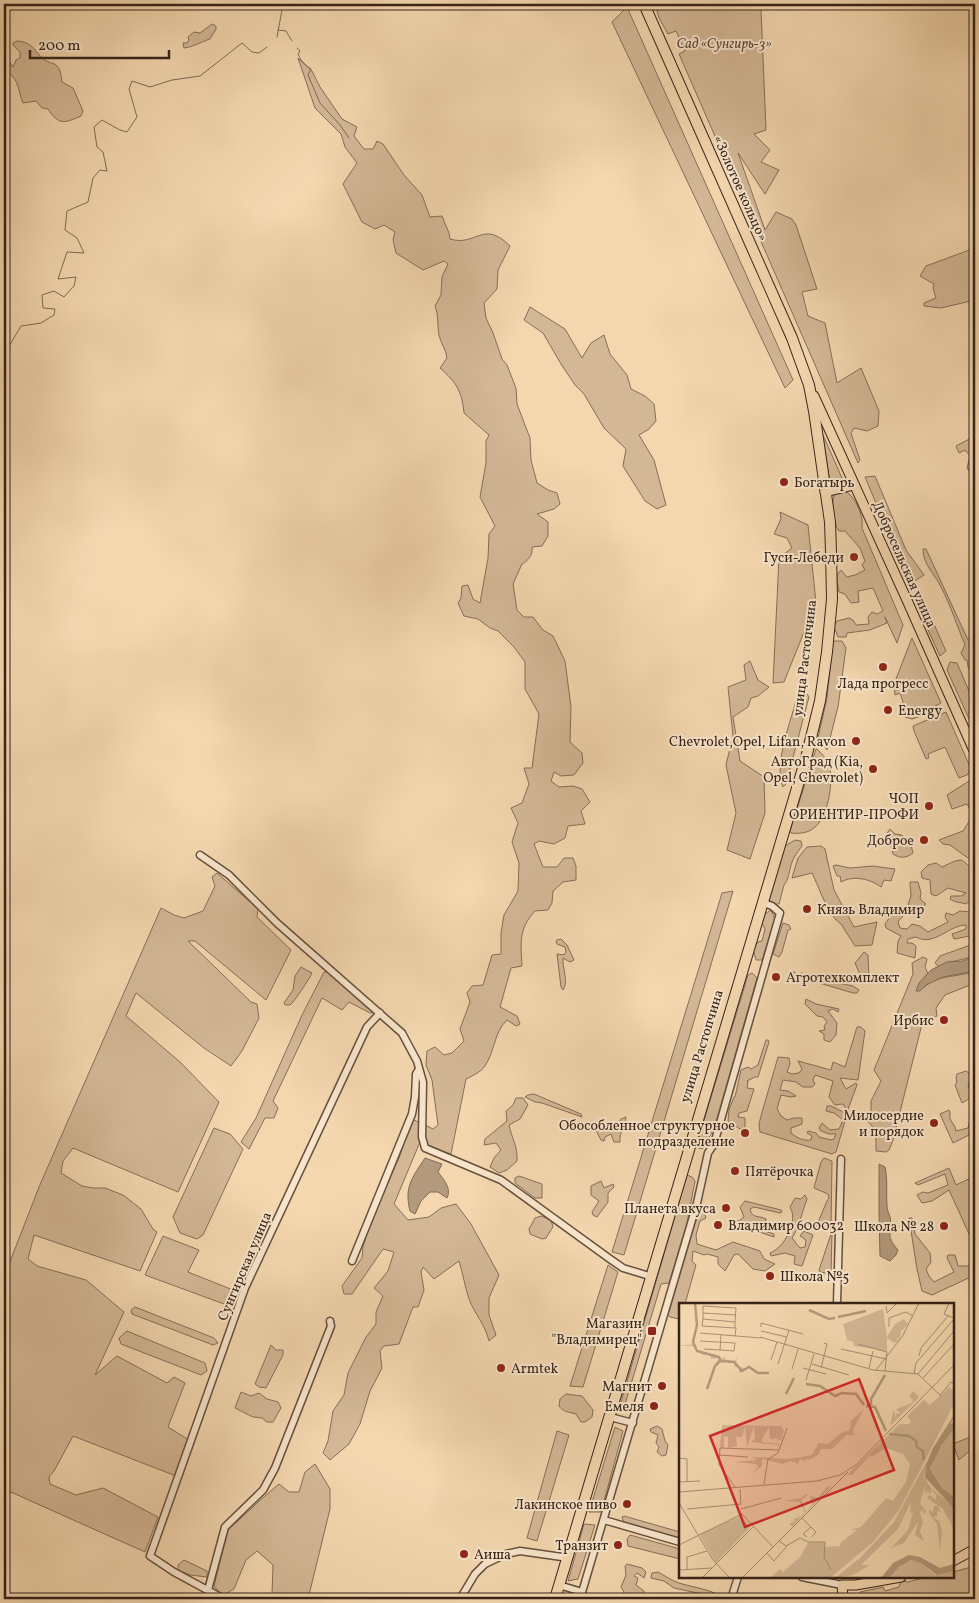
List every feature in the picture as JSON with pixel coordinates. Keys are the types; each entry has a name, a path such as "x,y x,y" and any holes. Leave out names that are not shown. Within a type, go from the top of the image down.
{"highway":[{"name":"«Золотое кольцо»","path":"637,4 770,303"},
{"name":"«Золотое кольцо»","path":"644,4 789,330 809,386"},
{"name":"улица Растопчина","path":"770,303 796,367 818,440"},
{"name":"улица Растопчина","path":"555,1599 764,903 815,725 824,678 831,613 832,574 830,522 809,386"},
{"name":"улица Растопчина","path":"550,1599 810,724 818,681 826,599 825,492"}],"main road":[{"name":"Добросельская улица","path":"809,386 975,753"},
{"path":"818,440 825,433 832,436"},
{"path":"825,492 854,485"},
{"path":"954,1561 973,1552"},
{"path":"843,1599 842,1585 856,1585 895,1578"}],"street":[{"path":"200,855 229,875 277,923 402,1033 417,1061 423,1082 422,1137 426,1148 501,1180 623,1268 646,1275"},
{"path":"580,1599 780,913 772,906 764,903"},
{"name":"Сунгирская улица","path":"208,1590 174,1572 150,1556 245,1288 367,1027 380,1013"},
{"path":"352,1262 412,1114 416,1074 419,1069"},
{"path":"838,1303 841,1159"},
{"path":"224,1599 208,1590 225,1527 263,1490 275,1468 331,1326 330,1320"},
{"path":"610,1417 632,1423"},
{"path":"604,1520 679,1542"},
{"path":"460,1599 475,1574 485,1564 506,1554 520,1551 562,1558"},
{"path":"732,1599 738,1578"},
{"path":"807,1578 842,1585"},
{"path":"559,1586 582,1592"}],"green space":[{"name":"Сад «Сунгирь-3»","path":"655,4 756,4 761,9 766,130 754,134 770,150 761,162 779,170 765,194 738,153 765,230 776,212 792,219 796,225 817,289 802,292 808,316 825,323 837,383 861,368 879,411 878,426 867,431 854,428 851,433 860,460 858,463 679,54 685,51 676,31 668,34 659,18"},
{"path":"627,7 793,380 785,388 612,22"},
{"path":"212,24 216,26 216,29 210,39 184,48 183,43 187,43 188,37 194,32 200,33"},
{"path":"17,41 28,44 42,58 58,67 62,82 73,88 83,111 81,116 63,122 59,121 48,109 42,108 36,101 23,103 15,79 8,73 4,75 4,57 7,58 13,67 16,60 20,58 20,52 13,45"},
{"path":"298,58 312,71 320,87 342,119 357,127 354,136 364,149 373,149 377,141 383,144 404,175 422,195 430,217 442,216 450,239 467,240 486,234 501,238 510,246 498,270 497,289 484,303 486,318 516,388 517,404 530,438 531,460 537,483 557,493 560,504 554,509 537,514 548,522 548,536 542,546 532,547 531,555 522,564 513,584 517,610 524,617 533,617 543,630 553,636 565,661 571,707 570,742 582,753 583,763 574,775 561,776 554,772 551,781 559,787 573,786 582,789 590,802 581,811 585,824 568,826 565,838 554,844 539,841 534,844 543,867 557,867 564,858 573,858 576,866 576,880 563,882 553,891 552,903 548,910 535,911 523,931 521,944 522,966 511,968 500,1007 517,1016 520,1024 516,1026 507,1020 499,1030 485,1066 479,1072 466,1079 451,1154 420,1142 394,1204 408,1220 429,1217 441,1208 456,1204 471,1224 499,1275 489,1298 489,1315 496,1335 489,1341 469,1299 459,1261 434,1279 423,1267 421,1272 424,1290 418,1307 413,1307 399,1344 384,1346 380,1351 382,1368 370,1391 360,1424 349,1444 330,1460 323,1453 328,1441 333,1411 344,1395 348,1373 366,1337 376,1324 376,1312 383,1296 374,1288 388,1271 394,1252 383,1249 352,1294 344,1294 342,1286 362,1258 363,1247 372,1218 399,1158 412,1119 433,1129 438,1125 432,1080 426,1065 427,1051 435,1047 444,1055 452,1053 464,1041 460,1029 470,1002 467,993 472,986 483,985 492,955 501,954 501,933 504,915 518,891 519,863 512,842 518,823 511,808 522,803 529,784 524,768 532,768 539,714 525,689 525,662 514,647 498,631 490,628 478,619 464,616 458,603 461,598 462,586 468,585 473,599 480,603 488,558 489,534 495,526 480,497 486,463 486,441 489,435 464,413 460,393 450,378 440,368 447,358 439,335 435,306 441,295 442,277 448,264 444,261 423,270 396,253 393,240 395,232 384,225 375,229 362,222 343,184 357,163 345,147 341,134 315,108"},
{"path":"975,248 975,300 941,308 924,306 924,303 936,298 933,288 934,284 920,276 926,266"},
{"path":"530,307 565,329 582,358 591,343 604,335 610,354 627,375 631,389 645,396 654,404 656,421 649,429 639,435 654,460 666,505 657,509 645,501 623,466 626,449 604,428 584,394 575,385 561,364 543,333 524,320"},
{"path":"823,435 842,478 839,483 830,483"},
{"path":"975,436 975,462 970,472 967,468 970,456 965,450 959,453 956,446"},
{"path":"875,476 906,550 924,575 910,584 865,477"},
{"path":"845,491 853,498 858,508 862,518 862,528 903,625 897,643 885,617 887,623 870,630 847,633 846,637 838,637 834,626 837,621 849,618 856,625 869,624 868,617 872,612 877,614 883,611 873,588 858,591 859,602 851,603 845,594 839,592 837,577 841,570 847,577 865,570 862,565 865,561 860,548 845,531 839,531 834,518 833,498 835,494"},
{"path":"780,512 808,525 816,602 784,682 773,683 779,558 792,548 787,538 774,534 781,519"},
{"path":"923,549 926,549 968,640 975,639 975,679 973,679 967,660 965,660 961,653 965,645 945,594 927,565"},
{"path":"918,602 925,604 946,651 940,656 916,604"},
{"path":"912,638 941,703 928,710 929,713 912,719 905,717 900,708 904,705 900,693 895,695 894,684"},
{"path":"833,641 842,641 846,648 838,707 827,750 818,738 827,698"},
{"path":"750,661 758,680 769,687 758,696 751,698 748,707 733,717 740,761 764,777 765,813 750,859 727,850 736,813 726,765 733,736 728,687 746,680 744,665"},
{"path":"950,662 957,663 975,705 975,732 947,670"},
{"path":"798,694 807,694 809,697 786,784 783,787 780,766 782,754"},
{"path":"946,712 971,769 967,775 959,778 945,747 928,754 929,758 926,759 913,726"},
{"path":"816,749 825,758 830,768 831,783 826,809 819,823 812,830 803,833 791,833 790,831"},
{"path":"969,781 975,782 975,872 972,861 950,845 943,844 939,840 963,831 973,815 967,804 952,809 947,795"},
{"path":"890,829 895,834 902,835 907,845 911,845 913,853 903,857 893,854 887,833"},
{"path":"795,840 801,841 802,846 792,862 779,904 772,904 769,901 785,846"},
{"path":"821,846 825,849 834,890 854,927 877,922 872,945 855,946 841,924 832,915 812,873 792,878 798,858 807,847"},
{"path":"961,860 970,868 974,878 975,902 972,899 966,904 950,899 951,896 961,896 966,893 948,888 936,896 931,894 930,880 922,878 921,872 928,865 936,863 942,867"},
{"path":"833,866 850,868 873,866 895,869 891,881 884,880 881,887 872,882 856,878 841,882 840,876 837,876"},
{"path":"217,873 258,909 257,917 291,950 266,1000 195,941 188,941 251,1002 257,1004 259,1018 242,1051 231,1066 204,1048 136,993 126,1016 180,1062 219,1102 178,1192 73,1148 63,1161 61,1173 82,1186 105,1188 123,1195 141,1209 153,1229 157,1232 140,1271 34,1235 28,1259 37,1266 86,1280 124,1312 95,1375 117,1356 167,1383 174,1377 185,1383 168,1427 189,1440 176,1476 73,1436 49,1477 50,1484 76,1495 103,1488 158,1517 145,1552 4,1489 4,1277 39,1187 161,908 184,918 203,911 215,886 212,877"},
{"path":"910,882 918,882 921,893 920,899 926,904 918,912 909,912 904,915 898,922 900,928 907,929 912,924 920,926 928,932 948,922 945,917 946,913 953,915 960,911 971,912 975,919 975,929 970,936 954,939 952,934 966,929 966,925 960,926 935,938 923,939 916,937 908,939 907,943 912,943 916,946 915,958 897,953 898,941 901,936 886,928 885,924 892,910 898,906 907,908 911,896"},
{"path":"733,891 624,1255 612,1252 722,893"},
{"path":"771,910 775,919 762,960 756,960 753,949 758,942 762,941 765,929 762,923 765,914"},
{"path":"783,923 789,925 791,929 788,930 779,957 773,954"},
{"path":"561,939 567,945 574,960 570,962 563,958 565,986 563,990 557,954 564,955 566,952 565,947 556,942"},
{"path":"975,944 975,955 939,967 935,963 940,956"},
{"path":"864,952 868,955 869,981 862,979 855,963"},
{"path":"923,957 927,959 925,967 928,974 919,983 920,991 935,980 975,971 975,983 945,995 936,1008 937,1016 922,1024 893,1140 889,1150 886,1152 876,1151 874,1130 867,1121 871,1117 871,1101 881,1081 874,1070 913,974 912,963"},
{"path":"301,967 312,973 292,1003 285,1005 284,1003 293,990 295,976"},
{"path":"792,971 797,974 802,973 814,979 834,979 838,983 853,986 859,990 857,993 853,993 788,973"},
{"path":"324,972 329,972 375,1012 370,1013 349,1002 342,1010 322,998 273,1101 278,1108 274,1118 265,1118 249,1149 241,1142 256,1118 302,1015"},
{"path":"752,973 757,978 714,1129 702,1149 696,1147 748,975"},
{"path":"806,999 816,1004 839,1009 838,1012 833,1009 828,1011 837,1023 836,1035 830,1042 824,1040 824,1034 819,1031 825,1030 824,1026 827,1022 823,1017 817,1016 805,1004"},
{"path":"857,1027 861,1027 865,1031 858,1080 840,1078 846,1089 856,1083 857,1085 847,1112 845,1111 845,1106 842,1104 835,1105 829,1097 833,1081 815,1075 813,1080 815,1084 812,1087 803,1087 796,1082 783,1080 780,1090 788,1091 796,1096 781,1095 777,1109 781,1116 787,1120 802,1118 802,1124 791,1128 791,1133 800,1139 811,1140 812,1136 807,1133 808,1131 816,1133 819,1137 834,1139 836,1134 829,1134 821,1131 819,1128 822,1123 830,1130 839,1129 843,1120 834,1113 826,1111 827,1106 847,1114 836,1152 832,1154 760,1132 759,1124 778,1057 789,1058 790,1064 787,1072 792,1074 799,1073 802,1069 798,1061 831,1070 833,1062 845,1067"},
{"path":"766,1040 769,1042 758,1077 747,1081 747,1088 754,1089 747,1111 739,1113 738,1117 745,1118 745,1128 740,1129 728,1121 729,1110 735,1097 741,1070 748,1067 751,1069 758,1065"},
{"path":"966,1071 972,1075 968,1086 972,1097 962,1103 955,1085 957,1074"},
{"path":"534,1094 581,1114 582,1117 525,1097"},
{"path":"516,1098 523,1098 528,1105 520,1119 509,1125 516,1147 517,1161 507,1170 499,1173 490,1167 494,1158 501,1150 496,1143 484,1145 485,1139 507,1121 506,1111 513,1105"},
{"path":"949,1110 950,1119 956,1131 968,1128 969,1123 973,1119 971,1113 975,1111 975,1132 953,1143 940,1114"},
{"path":"626,1117 620,1142 614,1142 611,1134 605,1137 604,1141 601,1140 594,1127 595,1123 601,1120 607,1125 612,1124 614,1130 621,1119"},
{"path":"214,1128 230,1134 243,1149 203,1235 197,1239 180,1233 173,1217"},
{"path":"824,1158 832,1161 831,1230 816,1227 829,1198 828,1194 814,1188 821,1162"},
{"path":"949,1168 956,1185 975,1176 975,1247 949,1190 932,1201 922,1203 917,1195 948,1185 945,1174 918,1185 915,1183"},
{"path":"687,1175 695,1181 687,1223 669,1283 661,1284 623,1411 619,1409"},
{"path":"519,1176 542,1184 542,1198 535,1198 515,1183 515,1178"},
{"path":"601,1181 604,1188 613,1184 614,1187 608,1193 608,1202 597,1217 592,1212 599,1201 591,1195 591,1186"},
{"path":"805,1195 807,1199 799,1225 792,1238 800,1248 805,1247 806,1240 800,1236 804,1231 813,1235 802,1266 794,1264 795,1256 785,1253 771,1256 770,1253 780,1246 789,1233 793,1219 790,1207 795,1198 801,1199"},
{"path":"745,1201 781,1210 782,1212 780,1213 754,1207 750,1209 754,1216 766,1219 764,1225 760,1226 765,1231 774,1234 774,1237 730,1222 731,1220 739,1221 744,1217 740,1207"},
{"path":"699,1210 704,1212 706,1218 700,1221 696,1235 697,1244 716,1250 733,1242 760,1251 764,1259 775,1264 765,1271 753,1269 738,1254 734,1255 725,1271 718,1264 718,1257 693,1251 692,1261 696,1265 685,1303 679,1303 679,1319 668,1315"},
{"path":"541,1216 551,1220 553,1227 546,1238 542,1239 530,1234 529,1229 535,1218"},
{"path":"909,1218 912,1218 915,1234 930,1253 931,1262 926,1269 934,1282 954,1272 947,1258 948,1255 955,1255 958,1266 975,1266 975,1275 932,1295 922,1291"},
{"path":"831,1234 831,1274 820,1272 819,1270"},
{"path":"163,1236 199,1250 188,1272 238,1292 235,1301 224,1304 145,1275"},
{"path":"608,1265 618,1272 583,1387 570,1386"},
{"path":"135,1307 214,1338 218,1343 213,1345 132,1314 131,1310"},
{"path":"127,1331 205,1363 207,1371 201,1375 121,1344 119,1338"},
{"path":"271,1345 276,1350 283,1350 283,1355 266,1388 259,1387 255,1384"},
{"path":"241,1392 251,1396 259,1393 267,1399 278,1402 281,1408 273,1422 253,1417 235,1408"},
{"path":"566,1394 582,1396 593,1410 592,1417 585,1422 581,1422 576,1414 562,1410 559,1406 560,1399"},
{"path":"657,1426 662,1429 668,1445 666,1455 662,1456 657,1452 659,1447 656,1443 658,1435 651,1432 650,1429"},
{"path":"615,1427 623,1431 601,1512 589,1512"},
{"path":"557,1431 569,1435 537,1541 527,1538"},
{"path":"970,1437 974,1447 959,1460 954,1444"},
{"path":"315,1464 330,1489 330,1509 308,1599 276,1599 272,1594 273,1565 257,1551 246,1560 234,1589 222,1596 214,1586 228,1530 279,1484 289,1492 299,1492 305,1472"},
{"path":"622,1517 679,1532 679,1538 624,1522"},
{"path":"584,1524 595,1525 578,1579 568,1581"},
{"path":"630,1535 679,1549 679,1559 628,1546 627,1539"},
{"path":"184,1560 207,1571 207,1577 190,1575 178,1570 178,1565"},
{"path":"627,1564 642,1568 646,1572 644,1578 637,1573 634,1576 638,1578 636,1585 644,1591 639,1599 623,1595 624,1592 621,1587 626,1575 625,1566"},
{"path":"975,1566 975,1599 860,1599 860,1592 883,1587 885,1591 899,1587 901,1581 908,1582 922,1578 954,1578 954,1572"},
{"path":"658,1572 676,1582 709,1591 725,1599 709,1599 702,1594 674,1588 664,1581 651,1578 652,1573"}],"shaded area":[{"path":"975,955 975,971 943,977 926,985 920,991 916,991 919,983 931,970 947,962 963,961"},
{"path":"425,1158 442,1164 438,1172 446,1184 448,1194 447,1198 438,1192 430,1192 421,1201 415,1214 410,1211 408,1203 410,1183"},
{"path":"879,1164 885,1167 887,1207 891,1222 890,1237 898,1250 890,1261 880,1256"}],"waterway":[{"path":"277,37 282,10 289,4"},
{"path":"278,30 286,31 292,41"},
{"path":"4,355 21,326 41,323 54,315 55,309 43,308 42,295 54,291 64,297 74,286 76,277 58,279 67,252 84,253 77,238 65,230 67,211 88,202 93,178 100,170 107,171 103,152 97,147 94,127 102,120 127,132 137,117 129,89 132,81 150,87 172,80 200,76 242,43 252,52 259,53 267,47"},
{"path":"297,48 300,51 298,54 300,59 311,69 308,75 320,103 349,138"}],"place":[{"name":"Богатырь","path":"784,482"},
{"name":"Гуси-Лебеди","path":"854,557"},
{"name":"Лада прогресс","path":"883,667"},
{"name":"Energy","path":"888,710"},
{"name":"Chevrolet,Opel, Lifan, Ravon","path":"856,741"},
{"name":"АвтоГрад (Kia, Opel, Chevrolet)","path":"873,769"},
{"name":"ЧОП ОРИЕНТИР-ПРОФИ","path":"929,806"},
{"name":"Доброе","path":"924,840"},
{"name":"Князь Владимир","path":"807,909"},
{"name":"Агротехкомплект","path":"776,977"},
{"name":"Ирбис","path":"944,1020"},
{"name":"Милосердие и порядок","path":"934,1123"},
{"name":"Обособленное структурное подразделение","path":"745,1133"},
{"name":"Пятёрочка","path":"735,1171"},
{"name":"Планета вкуса","path":"726,1208"},
{"name":"Владимир 600032","path":"718,1225"},
{"name":"Школа № 28","path":"944,1226"},
{"name":"Школа №5","path":"770,1276"},
{"name":"Магазин \"Владимирец\"","path":"652,1331"},
{"name":"Armtek","path":"501,1368"},
{"name":"Магнит","path":"662,1386"},
{"name":"Емеля","path":"654,1406"},
{"name":"Лакинское пиво","path":"627,1504"},
{"name":"Транзит","path":"618,1545"},
{"name":"Аиша","path":"464,1554"}]}
